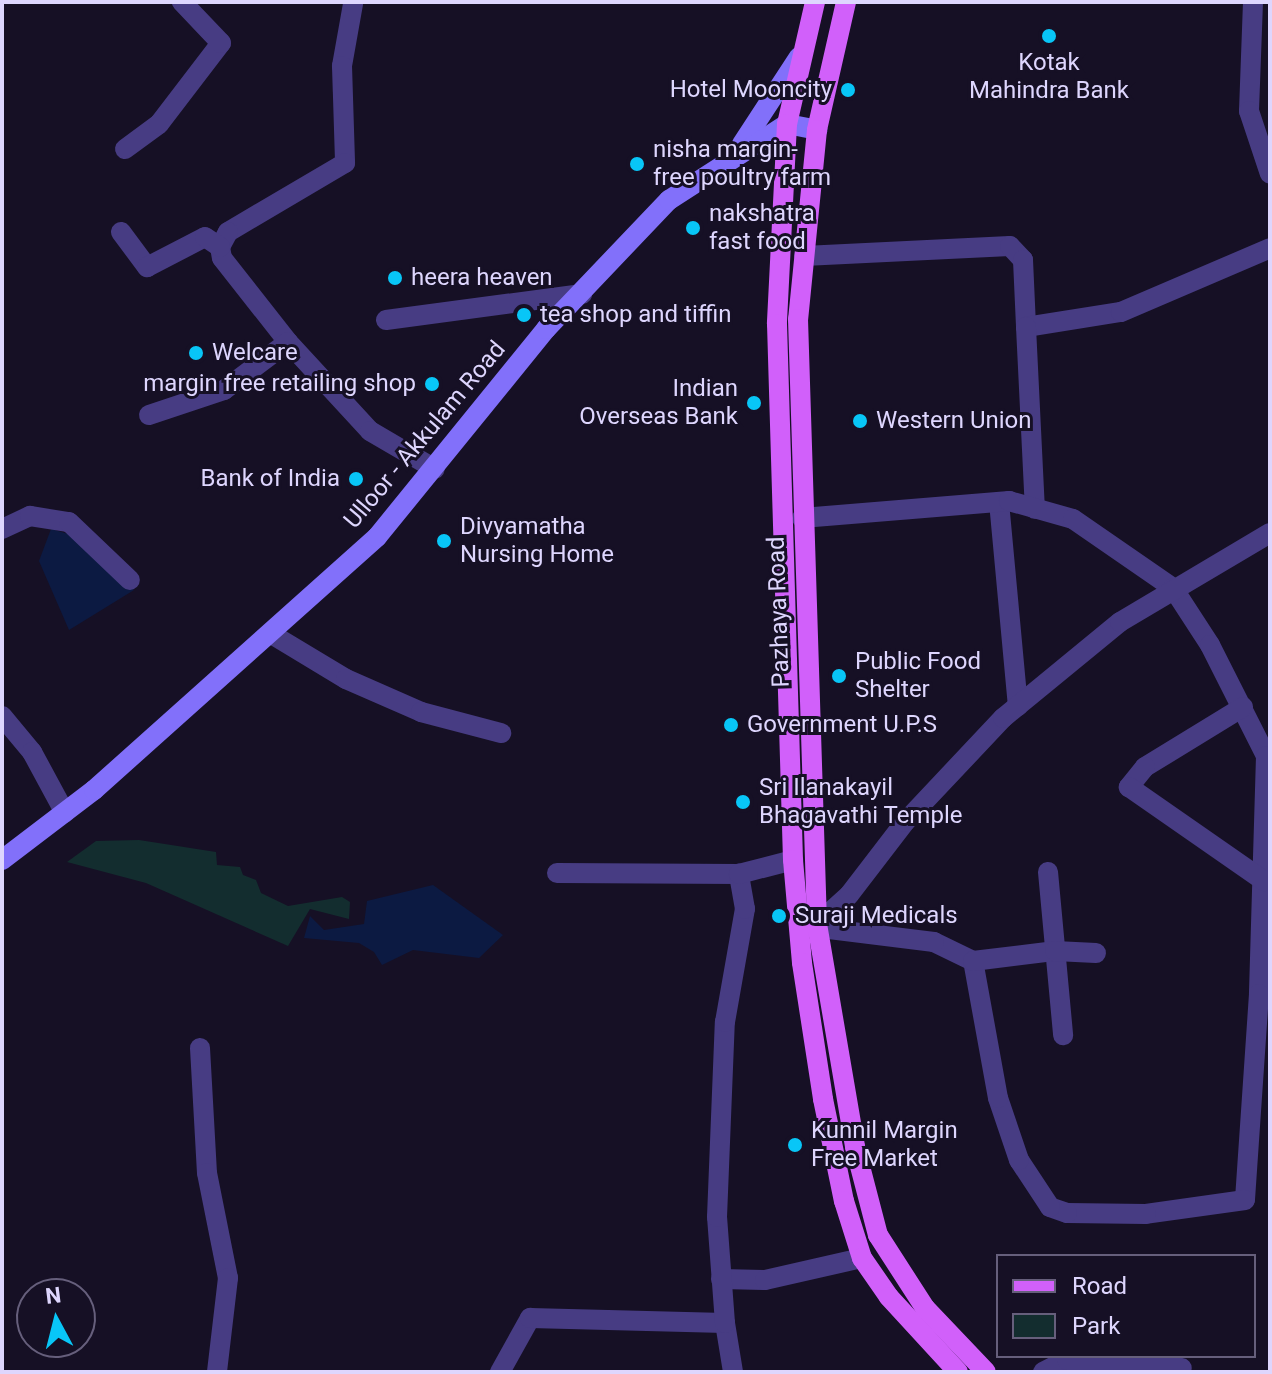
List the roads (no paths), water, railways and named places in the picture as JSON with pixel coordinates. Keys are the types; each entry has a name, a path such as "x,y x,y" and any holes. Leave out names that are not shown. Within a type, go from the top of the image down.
{"main road":[{"path":"815,2 787,124 777,324 793,860 808,925 823,1099 844,1201 862,1258 889,1297 958,1372"},
{"name":"Pazhaya Road","path":"846,2 817,130 798,319 808,925 855,1147 878,1235 925,1308 986,1372"},
{"path":"729,159 762,119 805,45"},
{"path":"787,124 817,130"},
{"name":"Ulloor - Akkulam Road","path":"2,860 65,813 215,678 273,635 377,537 546,329 658,210 729,159 787,124"}],"street":[{"path":"125,149 159,124 221,43 182,2"},
{"path":"1253,2 1249,111 1270,174"},
{"path":"220,247 228,232 345,163 342,66 353,4"},
{"path":"121,232 147,267 205,237 220,247 234,278 370,431 435,469"},
{"path":"804,256 1010,246 1023,260 1035,509"},
{"path":"1026,327 1121,312 1270,248"},
{"path":"386,320 582,294"},
{"path":"149,415 224,390 288,342"},
{"path":"999,502 1018,706"},
{"path":"802,518 999,502 1073,519 1173,588 1243,707 1268,758 1262,772 1263,1048 1245,1200 1146,1214 1067,1213 1050,1207 1019,1160 998,1098 973,961"},
{"path":"2,529 30,516 69,522 130,580"},
{"path":"808,925 849,895 905,822 1018,706 1120,622 1270,533"},
{"path":"273,635 346,679 421,712 501,733"},
{"path":"1243,707 1145,767 1129,787 1264,881"},
{"path":"2,716 32,752 65,813"},
{"path":"557,873 739,874 793,860"},
{"path":"1048,872 1063,1035"},
{"path":"733,1372 725,1323 717,1217 725,1022 745,909 739,874"},
{"path":"808,925 934,942 973,961 1055,951 1096,953"},
{"path":"200,1048 207,1173 228,1278 217,1372"},
{"path":"721,1279 765,1280 862,1258"},
{"path":"500,1372 530,1318 725,1323"},
{"path":"1043,1372 1067,1360 1182,1368"}],"water":[{"path":"51,529 89,540 134,590 69,630 39,561"},
{"path":"433,885 503,935 479,958 413,950 382,965 374,952 359,943 304,938 310,916 324,930 364,924 367,901"}],"place":[{"name":"Kotak Mahindra Bank","path":"1049,36"},
{"name":"Hotel Mooncity","path":"848,90"},
{"name":"nisha margin- free poultry farm","path":"637,164"},
{"name":"nakshatra fast food","path":"693,228"},
{"name":"heera heaven","path":"395,278"},
{"name":"tea shop and tiffin","path":"524,315"},
{"name":"Welcare","path":"196,353"},
{"name":"margin free retailing shop","path":"432,384"},
{"name":"Indian Overseas Bank","path":"754,403"},
{"name":"Western Union","path":"860,421"},
{"name":"Bank of India","path":"356,479"},
{"name":"Divyamatha Nursing Home","path":"444,541"},
{"name":"Public Food Shelter","path":"839,676"},
{"name":"Government U.P.S","path":"731,725"},
{"name":"Sri Ilanakayil Bhagavathi Temple","path":"743,802"},
{"name":"Suraji Medicals","path":"779,916"},
{"name":"Kunnil Margin Free Market","path":"795,1145"}]}
